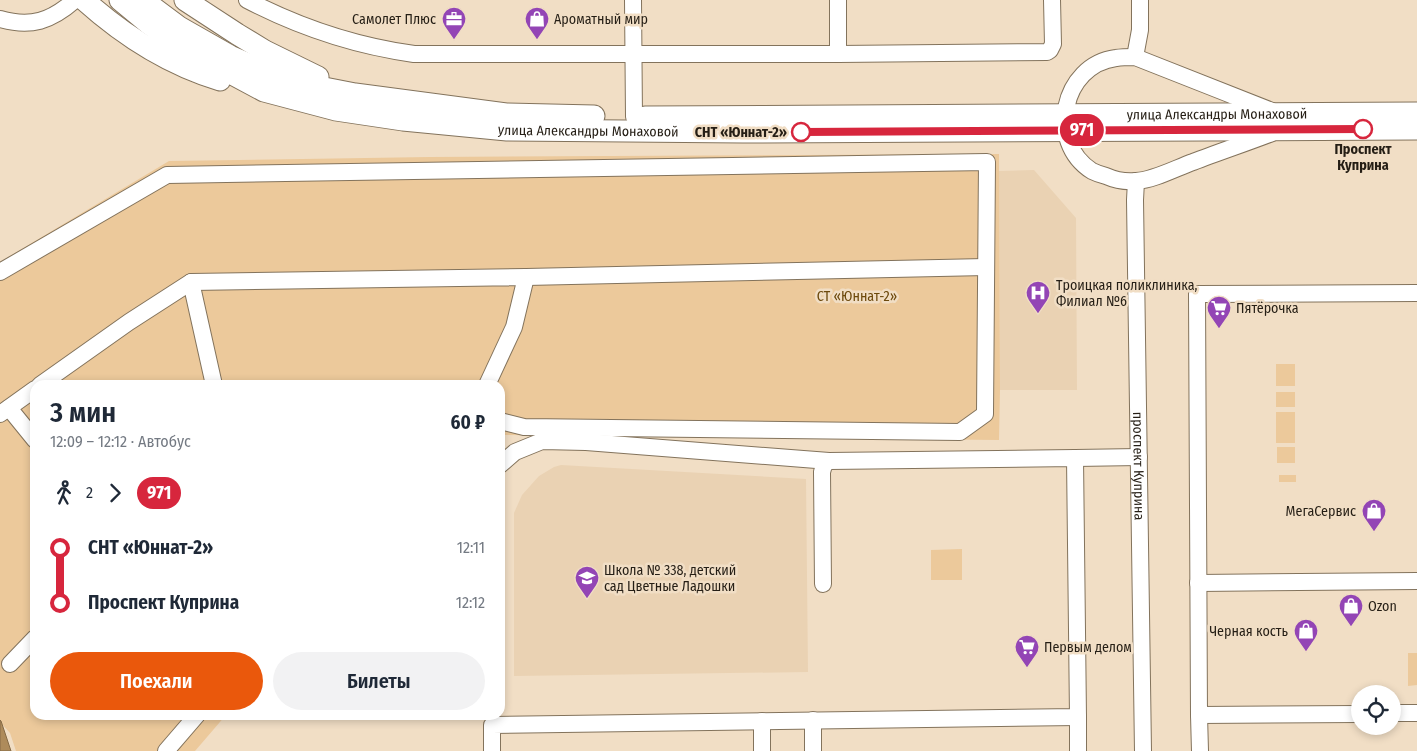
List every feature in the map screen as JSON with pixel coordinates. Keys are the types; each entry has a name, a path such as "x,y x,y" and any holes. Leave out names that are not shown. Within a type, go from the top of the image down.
{"main road":[{"path":"84,0 108,20 173,61 202,74 264,91"},
{"name":"улица Александры Монаховой","path":"120,0 180,46 264,91 336,110 403,120 507,130 733,132 1064,122"},
{"name":"улица Александры Монаховой","path":"143,0 178,27 200,40 247,63 285,77 314,86 355,94 506,114 1064,122 1279,122 1417,129"},
{"path":"198,4 265,51 355,94"},
{"name":"улица Александры Монаховой","path":"1279,122 1417,113"}],"street":[{"path":"0,19 26,23 44,20 62,12 75,0"},
{"path":"248,0 269,12 308,27 358,43 414,54 634,55 1047,52 1053,44 1052,0"},
{"path":"633,0 634,117"},
{"path":"838,0 838,54"},
{"path":"1135,57 1140,30 1140,0"},
{"path":"1135,57 1279,122 1163,174 1136,181 1116,180 1092,171 1079,159 1069,143 1064,122 1067,100 1073,86 1084,73 1097,64 1115,58 1135,57"},
{"path":"0,272 167,175 988,162 985,414 960,432 524,427 505,422"},
{"name":"проспект Куприна","path":"1136,181 1143,751"},
{"path":"47,380 129,322 191,282 986,267"},
{"path":"489,380 514,328 526,277"},
{"path":"191,282 213,380"},
{"path":"1200,751 1197,294 1417,293"},
{"path":"30,393 4,411 30,435"},
{"path":"505,460 515,452 542,441 586,442 829,461 1140,457"},
{"path":"1075,458 1078,751"},
{"path":"823,584 822,472 824,465 829,461"},
{"path":"1198,584 1417,581"},
{"path":"10,664 30,643"},
{"path":"1401,713 1417,713"},
{"path":"1199,715 1351,714"},
{"path":"492,751 491,720 762,721 1078,717"},
{"path":"166,751 193,720"},
{"path":"813,720 813,751"},
{"path":"762,721 762,751"}],"shaded area":[{"name":"Троицкая поликлиника, Филиал №6","path":"1034,170 1076,218 1077,390 1000,390 999,171"},
{"path":"561,465 806,479 808,672 514,676 514,513 522,495 539,476"},
{"path":"1,721 11,751 0,751"}],"green space":[{"name":"СТ «Юннат-2»","path":"999,154 999,440 505,435 505,380 30,380 30,720 222,720 195,751 16,751 10,733 0,722 0,262 169,161 429,157"},
{"path":"1276,364 1295,364 1295,386 1276,386"},
{"path":"1276,392 1295,392 1295,407 1276,407"},
{"path":"1276,412 1295,412 1295,443 1276,443"},
{"path":"1277,447 1295,447 1295,463 1277,463"},
{"path":"1279,475 1296,475 1296,482 1279,482"},
{"path":"962,549 962,580 931,580 931,550"},
{"path":"1408,653 1417,653 1417,685 1408,686"}],"bus line":[{"name":"971","path":"801,132 1363,129"}],"place":[{"name":"Самолет Плюс","path":"454,40"},
{"name":"Ароматный мир","path":"537,40"},
{"name":"Проспект Куприна","path":"1363,129"},
{"name":"СНТ «Юннат-2»","path":"801,132"},
{"name":"Троицкая поликлиника, Филиал №6","path":"1038,314"},
{"name":"Пятёрочка","path":"1219,329"},
{"name":"МегаСервис","path":"1374,532"},
{"name":"Школа № 338, детский сад Цветные Ладошки","path":"587,599"},
{"name":"Ozon","path":"1351,627"},
{"name":"Черная кость","path":"1306,652"},
{"name":"Первым делом","path":"1027,668"}]}
